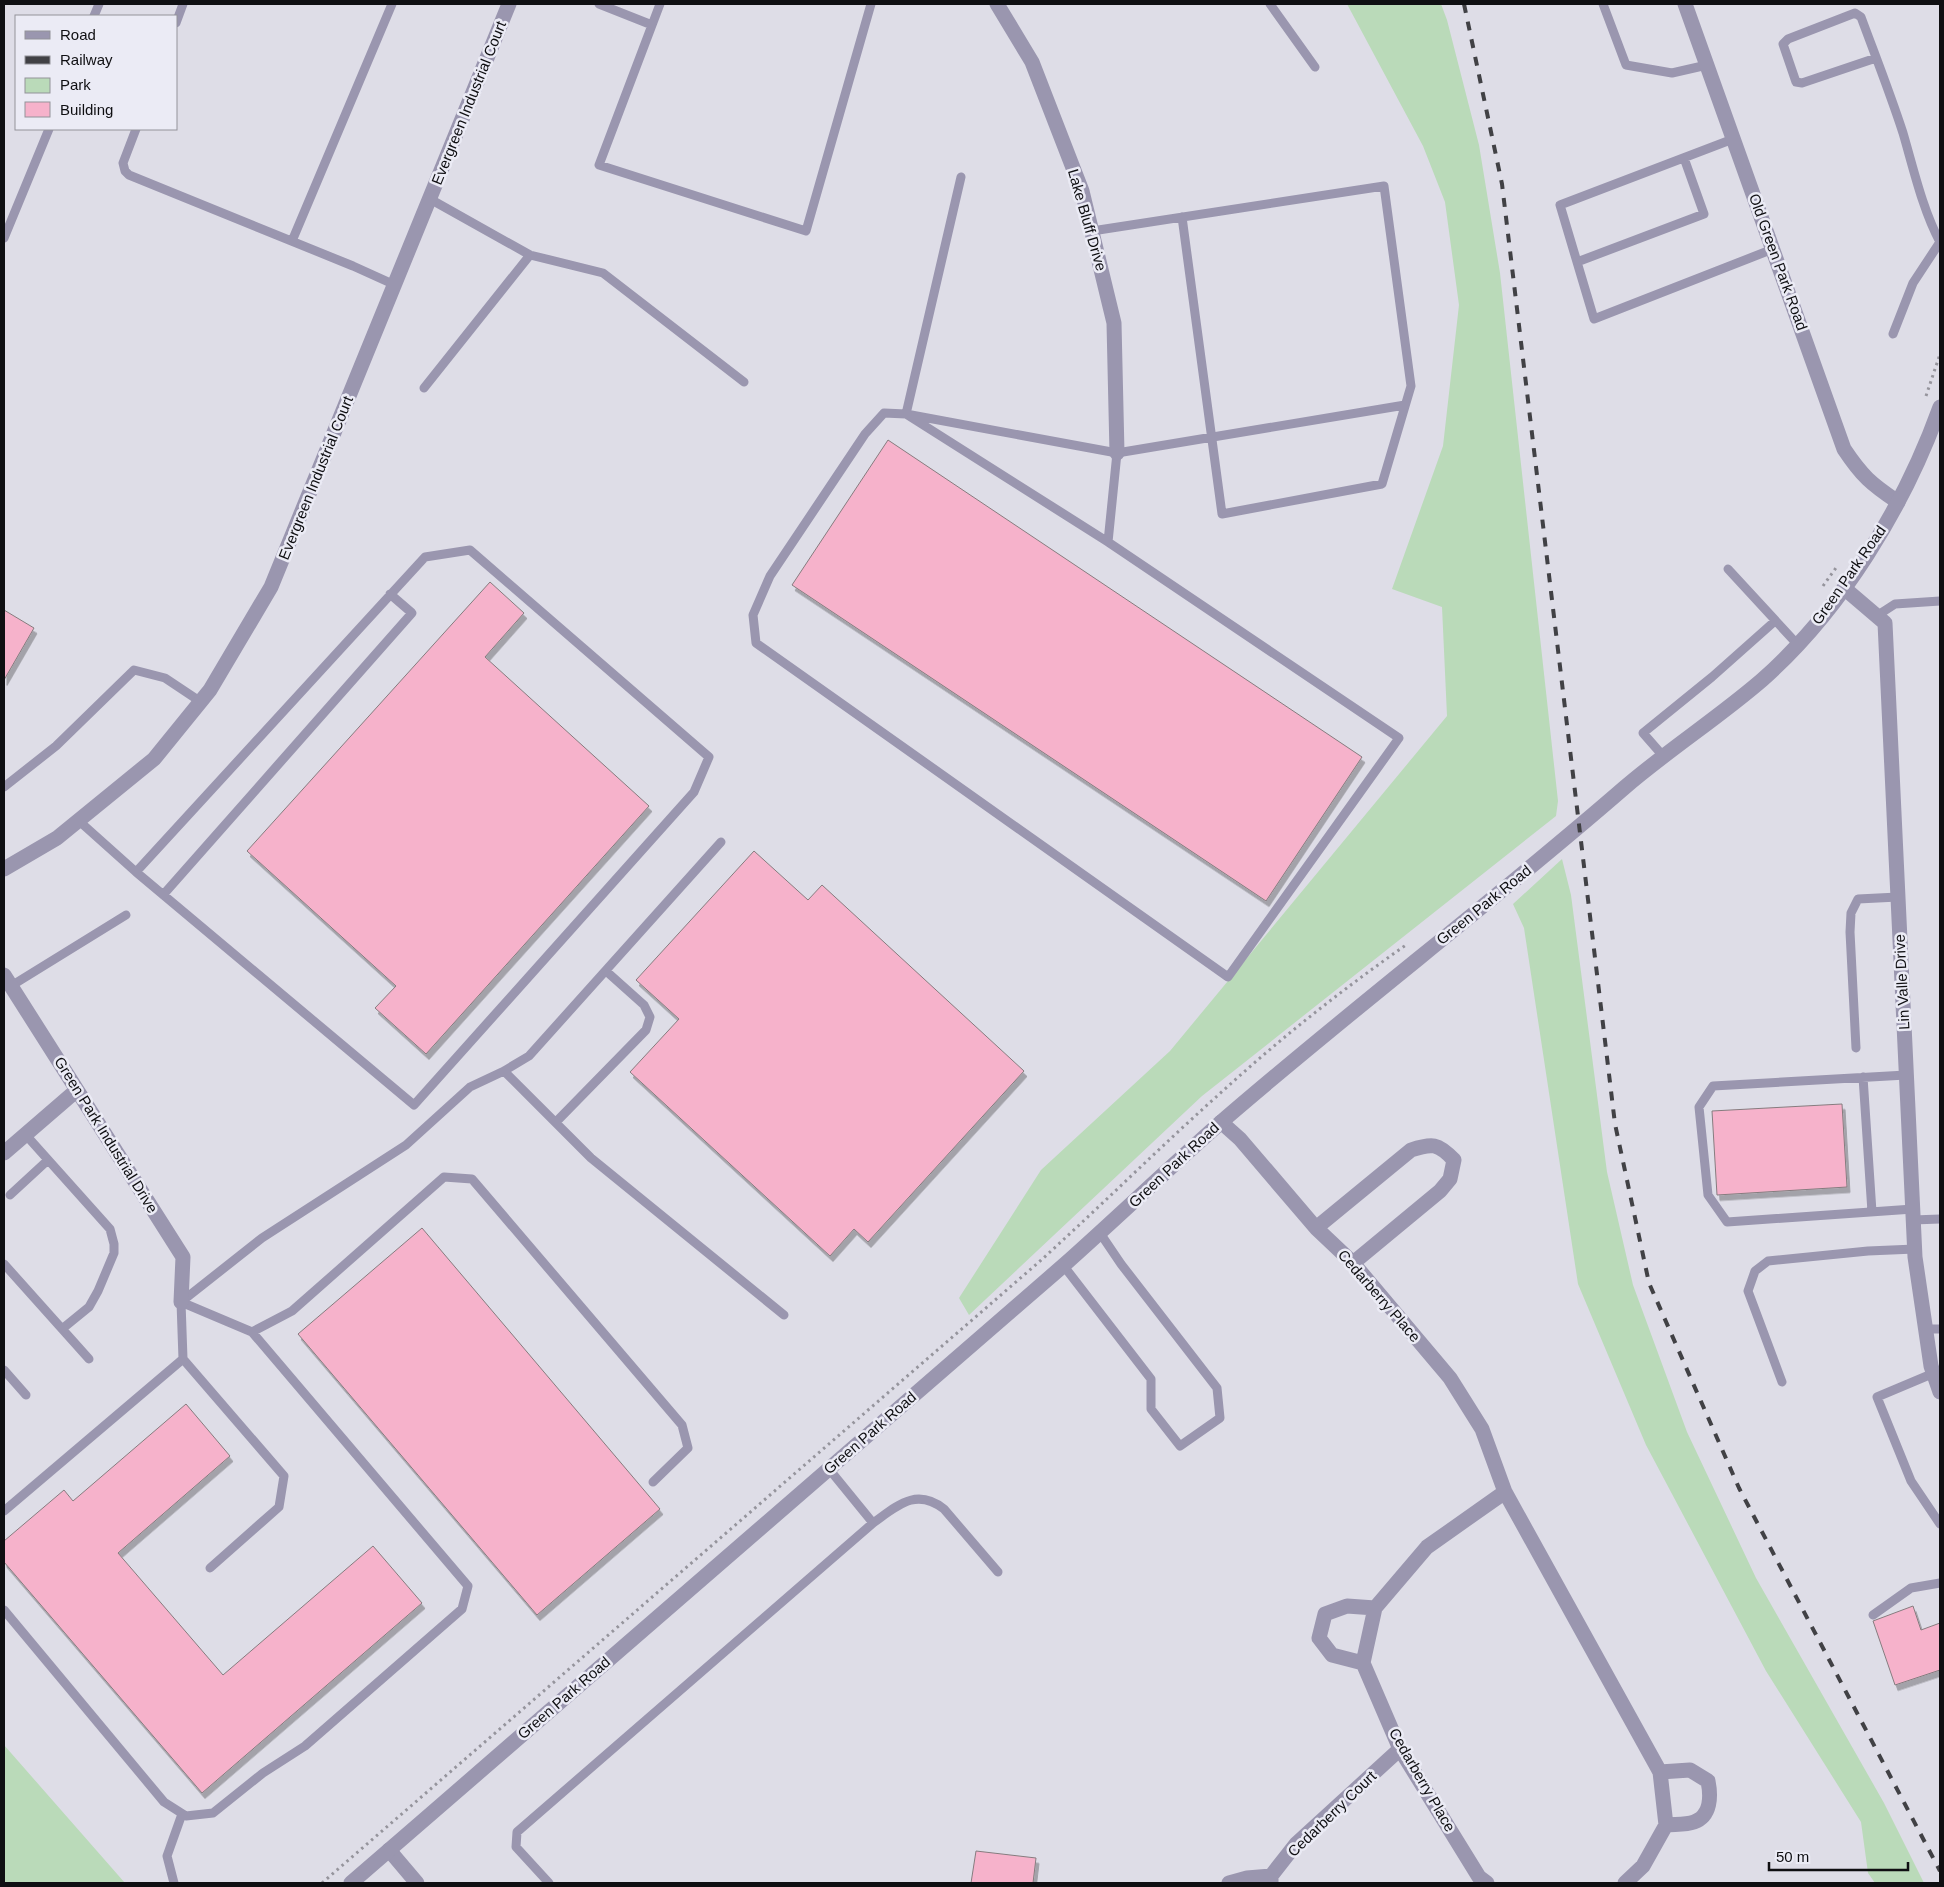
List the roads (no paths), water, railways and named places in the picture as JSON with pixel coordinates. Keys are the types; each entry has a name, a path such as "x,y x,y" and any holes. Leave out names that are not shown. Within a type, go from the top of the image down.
{"street":[{"name":"Evergreen Industrial Court","path":"4,869 57,838 154,759 210,690 271,587 509,4"},
{"name":"Lake Bluff Drive","path":"997,4 1032,62 1082,191 1114,323 1117,453"},
{"name":"Old Green Park Road","path":"1685,4 1844,449 1856,467 1872,485 1898,502"},
{"name":"Green Park Road","path":"351,1883 1063,1266 1221,1122 1511,884 1630,783 1767,676 1798,645 1863,561 1898,502 1940,407"},
{"path":"1844,588 1878,615"},
{"name":"Lin Valle Drive","path":"1878,615 1885,622 1915,1249 1933,1329 1934,1373 1940,1392"},
{"name":"Green Park Industrial Drive","path":"8,980 183,1257 181,1302"},
{"path":"4,1152 77,1090"},
{"name":"Cedarberry Place","path":"1221,1122 1240,1140 1316,1228 1353,1263 1450,1378 1482,1430 1505,1492 1660,1772 1666,1824"},
{"path":"1316,1228 1411,1150 1428,1144 1443,1148 1454,1160 1450,1179 1440,1191 1353,1263"},
{"path":"1375,1608 1347,1606 1325,1614 1318,1638 1332,1655 1363,1663 1375,1608 1427,1547 1505,1492"},
{"name":"Cedarberry Place","path":"1363,1663 1400,1749 1480,1877 1486,1883"},
{"name":"Cedarberry Court","path":"1271,1880 1296,1844 1400,1749"},
{"path":"1625,1883 1643,1866 1666,1824 1694,1822 1708,1809 1711,1796 1708,1781 1690,1770 1660,1772"},
{"path":"389,1850 417,1883"},
{"path":"1229,1883 1247,1878 1271,1880"}],"lane":[{"path":"178,17 183,4"},
{"path":"292,241 392,4"},
{"path":"599,4 652,25"},
{"path":"660,4 599,165 806,232 871,4"},
{"path":"1270,4 1315,67"},
{"path":"1603,4 1626,65 1672,73 1707,65"},
{"path":"1876,58 1802,83 1796,82 1783,44 1788,38 1855,13 1861,16 1876,58 1940,242 1913,283 1893,334"},
{"path":"4,238 49,130"},
{"path":"136,130 123,163 124,171 129,175 395,285"},
{"path":"1734,139 1560,205 1594,319 1773,249"},
{"path":"1577,262 1704,214 1684,158"},
{"path":"906,414 961,177"},
{"path":"1092,231 1182,217 1384,186 1411,386 1382,484 1222,514 1182,217"},
{"path":"430,199 530,255 603,273 744,382"},
{"path":"424,388 530,255"},
{"path":"906,414 1108,542 1399,738 1228,977 756,643 753,615 770,576 864,434 884,414 906,414 1117,453 1405,405"},
{"path":"1108,542 1117,453"},
{"path":"79,821 136,872 163,895 414,1105 694,792 709,757 470,550 425,557 136,872"},
{"path":"1728,569 1798,645"},
{"path":"163,895 412,613 390,594"},
{"path":"1878,615 1895,604 1940,600"},
{"path":"1664,757 1643,733 1775,621"},
{"path":"4,787 56,746 134,670 165,678 200,702"},
{"path":"181,1302 262,1238 406,1145 470,1086 504,1071 529,1056 721,842"},
{"path":"1856,1048 1850,932 1851,913 1858,899 1898,897"},
{"path":"8,980 126,915"},
{"path":"556,1122 646,1030 650,1017 644,1005 606,971"},
{"path":"504,1071 591,1158 784,1315"},
{"path":"1906,1075 1713,1086 1699,1107 1708,1195 1727,1222 1872,1212 1940,1219"},
{"path":"1863,1077 1872,1212"},
{"path":"25,1134 110,1229 114,1244 114,1253 93,1302 62,1329"},
{"path":"10,1194 48,1160"},
{"path":"252,1332 292,1311 444,1178 472,1179 682,1425 688,1448 653,1482"},
{"path":"1063,1266 1151,1379 1152,1409 1180,1446 1220,1418 1217,1388 1121,1264 1100,1233"},
{"path":"1782,1382 1748,1291 1755,1271 1768,1261 1868,1251 1915,1249"},
{"path":"4,1264 89,1359"},
{"path":"4,1610 164,1802 186,1816 213,1813 263,1773 305,1746 462,1609 468,1586 252,1332 181,1302"},
{"path":"181,1302 183,1359 284,1476 279,1507 210,1568"},
{"path":"4,1511 183,1359"},
{"path":"4,1370 26,1395"},
{"path":"1934,1373 1877,1397 1911,1481 1940,1524"},
{"path":"829,1469 873,1523"},
{"path":"549,1883 516,1847 517,1832 873,1523 900,1504 921,1498 934,1501 944,1509 998,1572"},
{"path":"1874,1615 1911,1588 1940,1583"},
{"path":"174,1883 167,1856 182,1814"}],"railway":[{"path":"1464,4 1502,184 1615,1124 1649,1283 1739,1488 1940,1871"}]}
